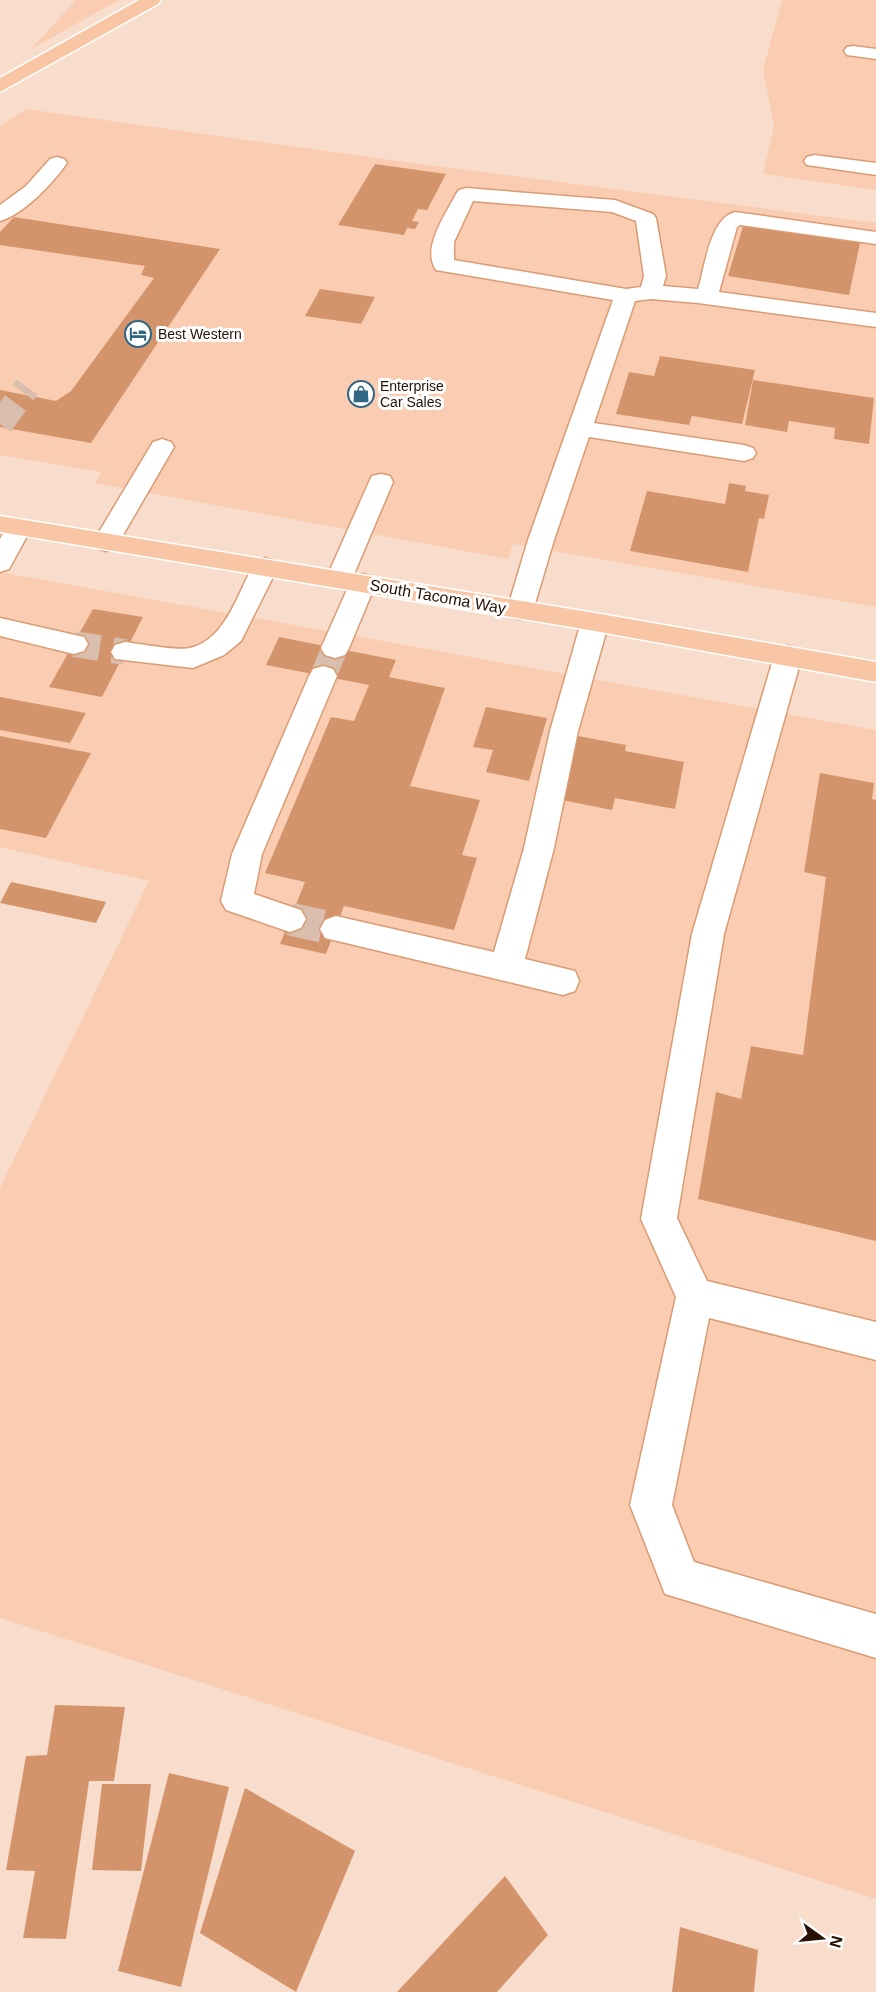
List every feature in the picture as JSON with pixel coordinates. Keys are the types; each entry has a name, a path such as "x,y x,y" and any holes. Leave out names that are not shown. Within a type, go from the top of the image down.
{"main road":[{"path":"0,86 152,0"},
{"name":"South Tacoma Way","path":"9,526 595,622 876,672"}],"lane":[{"path":"853,51 876,54"},
{"path":"814,161 876,169"},
{"path":"1,212 33,190 57,163"},
{"path":"651,292 654,276 646,218 615,206 466,194 444,242 444,266 626,296 651,292 707,297 876,320"},
{"path":"707,297 727,225 735,218 876,238"},
{"path":"520,610 626,296"},
{"path":"580,428 744,453"},
{"path":"106,542 162,447"},
{"path":"335,648 351,581 381,482"},
{"path":"0,563 9,526"},
{"path":"125,652 193,658 214,648 231,634 265,567"},
{"path":"506,967 539,848 564,731 595,622"},
{"path":"0,627 74,644"},
{"path":"788,656 708,934 659,1219 695,1296 651,1505 680,1579 876,1636"},
{"path":"290,919 237,901 247,854 323,676"},
{"path":"336,929 563,981"},
{"path":"695,1296 876,1341"}],"shaded area":[{"path":"76,0 119,0 31,49"},
{"path":"782,0 876,0 876,190 763,174 774,125 763,70"},
{"path":"26,109 398,161 876,223 876,607 513,544 508,559 95,483 101,472 0,455 0,126"},
{"path":"0,572 876,730 876,1899 0,1618 0,1188 149,881 0,847"}],"building":[{"path":"375,164 446,174 427,210 418,209 412,221 419,222 415,229 407,228 404,235 338,225"},
{"name":"Best Western","path":"14,217 220,249 91,443 0,427 0,390 56,401 71,391 154,278 141,275 145,266 0,245 0,232"},
{"path":"743,226 860,243 849,295 728,276"},
{"path":"320,289 375,297 361,324 305,316"},
{"path":"660,356 755,370 742,424 692,416 689,425 616,414 629,372 654,376"},
{"path":"753,380 874,398 869,444 834,439 835,428 789,421 787,432 745,425"},
{"path":"729,483 746,486 745,491 769,495 764,519 759,518 748,572 630,551 647,491 725,504"},
{"path":"93,609 143,617 102,697 49,687"},
{"path":"279,637 396,660 389,677 445,688 410,786 480,800 462,855 477,858 454,930 344,906 326,954 280,944 305,882 265,873 331,717 354,721 369,685 266,665"},
{"path":"0,697 86,713 70,743 0,730"},
{"path":"486,707 547,718 529,781 486,772 493,750 473,747"},
{"path":"0,736 91,753 46,838 0,829"},
{"path":"578,736 626,745 625,751 684,762 675,809 615,798 612,810 562,800"},
{"path":"820,773 874,783 872,799 876,800 876,1241 698,1199 716,1092 741,1099 751,1046 803,1055 826,877 804,872"},
{"path":"11,882 106,902 96,923 0,903"},
{"path":"55,1705 125,1707 114,1781 89,1781 66,1939 23,1938 35,1871 6,1870 26,1756 47,1755"},
{"path":"169,1773 229,1787 181,1987 118,1971"},
{"path":"102,1784 151,1784 141,1871 92,1870"},
{"path":"245,1788 355,1851 296,1992 200,1933"},
{"path":"505,1876 548,1935 497,1992 397,1992"},
{"path":"680,1927 758,1950 754,1992 672,1992"}],"tunnel":[{"path":"0,424 27,387"},
{"path":"74,644 125,652"},
{"path":"323,676 335,648"},
{"path":"290,919 336,929"}],"place":[{"name":"Best Western","path":"138,334"},
{"name":"Enterprise Car Sales","path":"361,394"}]}
